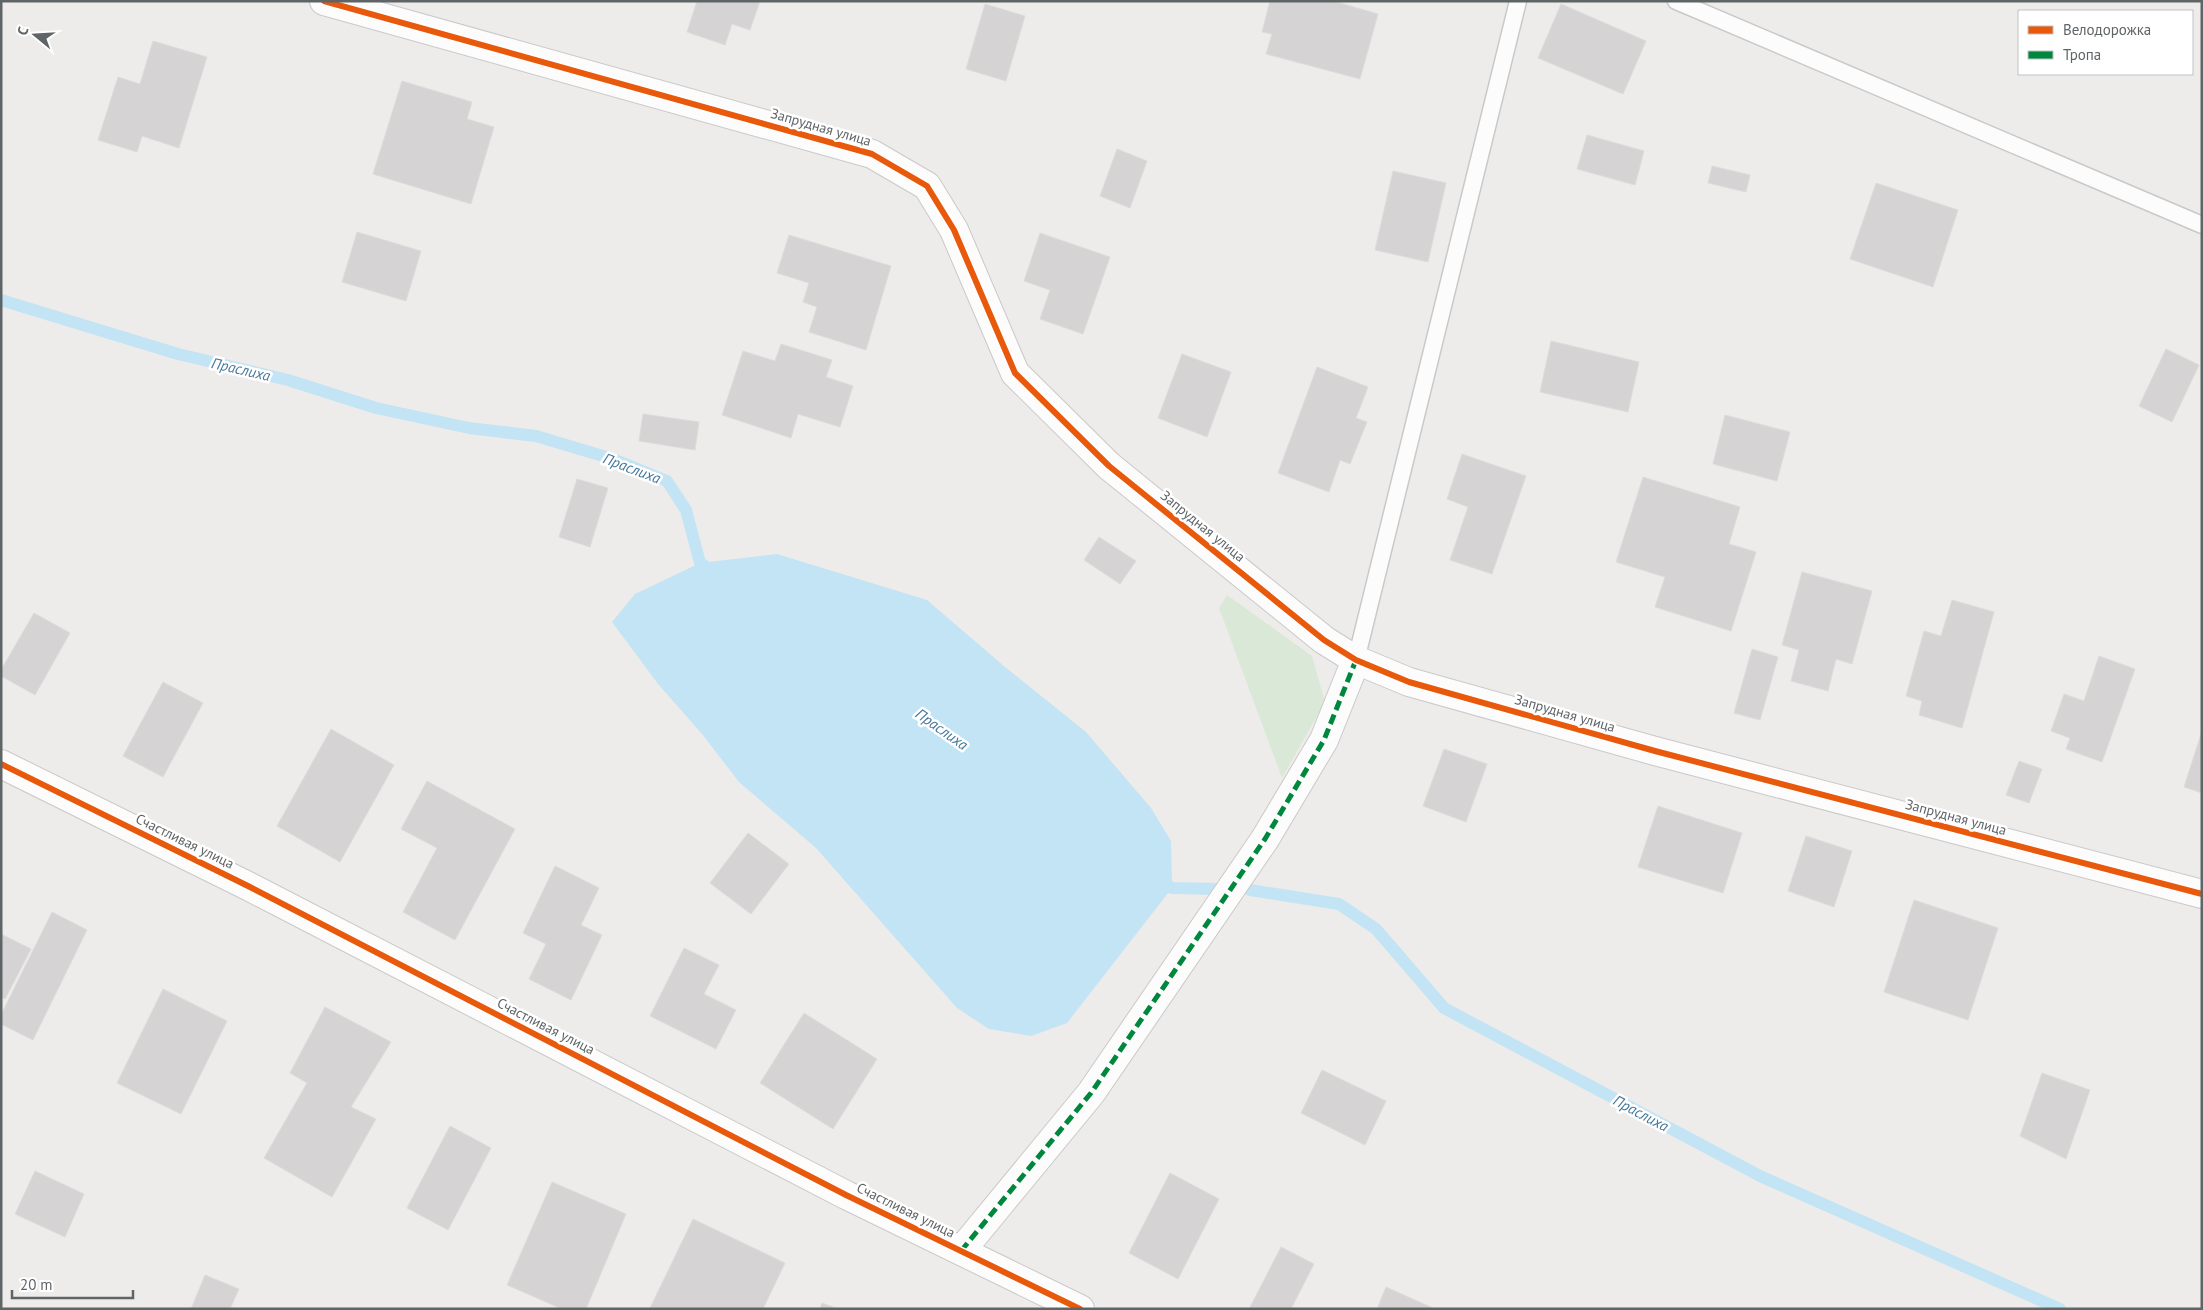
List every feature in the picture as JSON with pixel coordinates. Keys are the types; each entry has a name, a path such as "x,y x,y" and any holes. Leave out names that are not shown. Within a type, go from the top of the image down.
{"street":[{"name":"Запрудная улица","path":"324,1 872,154 927,186 954,230 1015,373 1109,466 1324,640 1356,660 1409,682 1646,748 2202,894"},
{"path":"961,1251 1091,1093 1265,839 1324,740 1356,660"},
{"name":"Счастливая улица","path":"1,764 248,886 846,1195 1080,1309"}],"lane":[{"path":"1356,660 1518,1"},
{"path":"1676,1 2202,225"}],"green space":[{"path":"1227,595 1312,656 1325,702 1282,778 1219,608"}],"water":[{"path":"777,554 927,600 1005,667 1086,732 1151,808 1171,841 1172,888 1067,1023 1031,1036 989,1029 957,1008 816,848 739,782 702,734 658,684 612,622 635,594 700,563"}],"building":[{"path":"697,1 760,1 750,30 732,24 725,45 687,32"},
{"path":"1270,1 1333,1 1378,14 1360,79 1266,54 1272,34 1262,32"},
{"path":"985,4 1025,16 1006,81 966,69"},
{"path":"1561,4 1646,41 1623,94 1538,58"},
{"path":"153,41 207,57 179,148 142,136 137,152 98,140 118,77 140,84"},
{"path":"402,81 472,102 467,119 494,127 471,204 373,174"},
{"path":"1587,135 1644,151 1635,185 1577,169"},
{"path":"1117,149 1147,161 1130,208 1100,196"},
{"path":"1712,166 1750,175 1746,192 1708,183"},
{"path":"1393,171 1446,183 1428,262 1375,250"},
{"path":"1876,183 1958,210 1933,287 1850,259"},
{"path":"357,232 421,251 406,301 342,282"},
{"path":"1040,233 1110,257 1083,334 1040,319 1050,290 1024,281"},
{"path":"789,235 891,266 866,350 809,332 817,307 803,302 809,283 777,273"},
{"path":"1551,341 1639,362 1628,412 1540,392"},
{"path":"781,344 832,360 826,377 853,386 840,427 798,414 791,438 722,415 743,351 775,361"},
{"path":"2166,349 2199,365 2172,422 2139,406"},
{"path":"1182,354 1231,372 1207,437 1158,418"},
{"path":"1317,367 1368,387 1356,418 1367,422 1350,464 1340,460 1329,492 1278,473"},
{"path":"643,414 699,422 695,450 639,441"},
{"path":"1725,415 1790,432 1777,481 1713,464"},
{"path":"1462,454 1526,476 1492,574 1450,560 1468,507 1447,499"},
{"path":"1643,477 1740,507 1729,544 1756,552 1731,631 1655,607 1665,577 1616,562"},
{"path":"577,479 608,488 590,547 559,537"},
{"path":"1099,537 1136,561 1120,584 1084,560"},
{"path":"1802,572 1872,591 1852,664 1836,659 1828,691 1791,681 1799,650 1782,645"},
{"path":"1952,600 1994,612 1962,728 1919,715 1922,701 1906,696 1924,631 1941,636"},
{"path":"34,613 70,633 35,695 1,676 1,670"},
{"path":"1752,649 1778,657 1760,720 1734,713"},
{"path":"2099,656 2135,669 2102,762 2066,749 2070,738 2051,731 2064,694 2084,701"},
{"path":"163,682 203,703 163,777 123,756"},
{"path":"331,729 394,765 340,862 277,826"},
{"path":"2202,731 2202,793 2184,787"},
{"path":"1444,749 1487,764 1466,822 1423,806"},
{"path":"2019,761 2042,769 2029,803 2006,795"},
{"path":"427,781 515,829 455,940 403,912 437,848 401,829"},
{"path":"1658,806 1742,833 1723,893 1638,867"},
{"path":"748,833 789,864 751,914 710,883"},
{"path":"1806,836 1852,851 1834,907 1788,891"},
{"path":"555,866 599,888 581,925 602,935 571,1000 529,979 546,944 523,933"},
{"path":"1914,900 1998,928 1968,1020 1884,992"},
{"path":"52,912 87,930 33,1040 1,1024 1,1015"},
{"path":"1,934 31,949 5,999 1,997"},
{"path":"684,948 719,965 704,994 736,1010 716,1049 650,1016"},
{"path":"163,989 227,1021 181,1114 117,1083"},
{"path":"325,1007 391,1042 351,1107 376,1119 332,1197 264,1158 307,1083 290,1073"},
{"path":"804,1013 877,1059 833,1129 760,1083"},
{"path":"1322,1070 1386,1101 1365,1145 1301,1113"},
{"path":"2042,1073 2090,1090 2066,1159 2020,1136"},
{"path":"450,1126 491,1148 448,1230 407,1208"},
{"path":"35,1171 84,1194 65,1237 15,1214"},
{"path":"1170,1173 1219,1199 1178,1279 1129,1253"},
{"path":"552,1182 626,1214 586,1309 562,1309 507,1285"},
{"path":"693,1219 785,1263 763,1309 650,1308"},
{"path":"1281,1247 1314,1264 1291,1309 1249,1309"},
{"path":"205,1275 239,1289 230,1309 191,1309"},
{"path":"1386,1287 1435,1309 1377,1309"},
{"path":"822,1303 838,1309 820,1309"}],"waterway":[{"name":"Праслиха","path":"1,300 178,354 288,380 376,408 469,428 536,436 613,459 667,481 686,510 700,563 714,572"},
{"name":"Праслиха","path":"1159,879 1172,888 1217,889"},
{"name":"Праслиха","path":"1250,890 1339,904 1376,929 1444,1008 1760,1176 2060,1309"}],"marked path":[{"path":"961,1251 1091,1093 1265,839 1324,740 1356,660"}],"cycle path":[{"path":"324,1 872,154 927,186 954,230 1015,373 1109,466 1324,640 1356,660 1409,682 1655,751 2202,894"},
{"path":"1,764 248,886 846,1195 1080,1309"}]}
